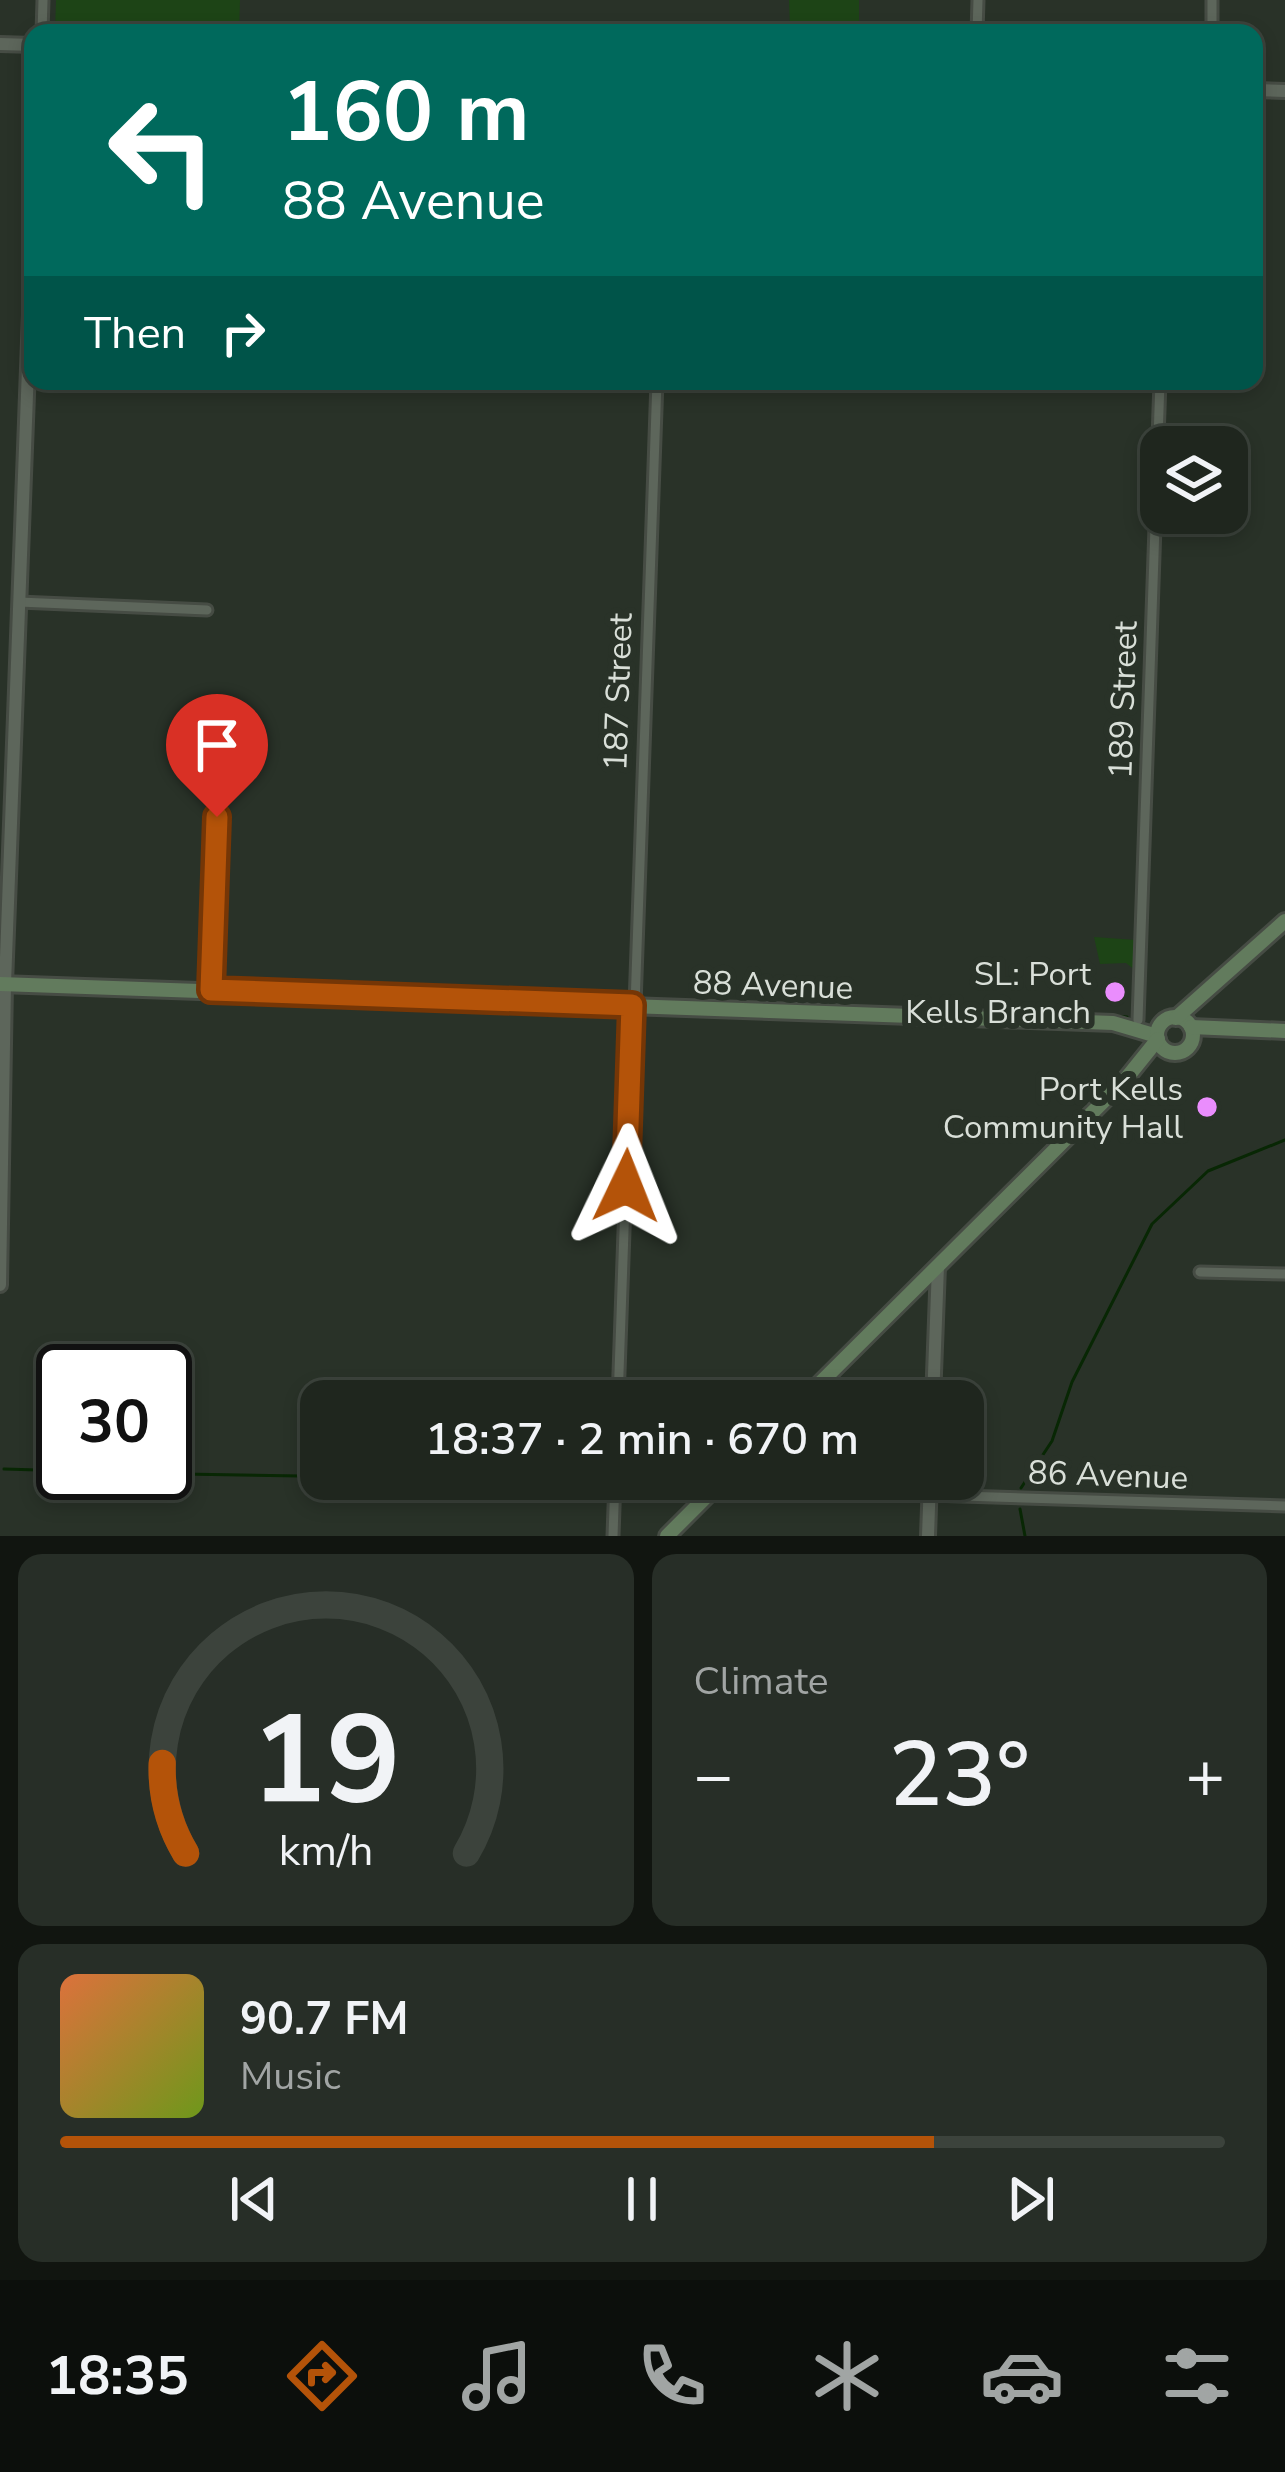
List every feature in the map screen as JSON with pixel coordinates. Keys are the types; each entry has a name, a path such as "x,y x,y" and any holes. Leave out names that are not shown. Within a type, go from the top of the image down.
{"main road":[{"path":"1180,1023 1285,920"},
{"path":"823,1380 1222,978"},
{"name":"88 Avenue","path":"3,984 1115,1025 1158,1038"},
{"path":"1204,1001 1208,1016 1227,1028"},
{"name":"88 Avenue","path":"1115,1025 1138,1020 1285,1031"},
{"path":"1180,1023 1190,1045"},
{"path":"1115,1025 1138,1044 1136,1064"},
{"name":"88 Avenue","path":"1125,1080 1227,1028"},
{"path":"1158,1038 1173,1053"},
{"path":"667,1536 703,1500"}],"street":[{"path":"0,1285 3,984 27,390"},
{"name":"187 Street","path":"619,1380 657,390"},
{"name":"189 Street","path":"1138,1020 1160,390"},
{"path":"19,602 208,610"},
{"path":"211,990 218,776"},
{"path":"934,1380 938,1266"},
{"path":"1200,1272 1285,1274"},
{"name":"86 Avenue","path":"984,1498 1285,1506"},
{"path":"613,1536 614,1500"},
{"path":"928,1536 929,1500"}],"green space":[{"path":"56,0 240,0 239,24 55,24"},
{"path":"789,0 859,0 859,24 790,24"},
{"path":"1094,937 1136,940 1135,970 1126,963 1100,964"}],"waterway":[{"path":"1111,1016 1127,1017"},
{"path":"1021,1488 1052,1441 1072,1382 1152,1224 1208,1171 1285,1140"},
{"path":"4,1469 36,1470"},
{"path":"192,1474 300,1476"},
{"path":"1020,1509 1025,1536"}],"place":[{"name":"SL: Port Kells Branch","path":"1115,992"},
{"name":"Port Kells Community Hall","path":"1207,1107"}],"route":[{"path":"217,817 211,990 632,1005 626,1186"}]}
